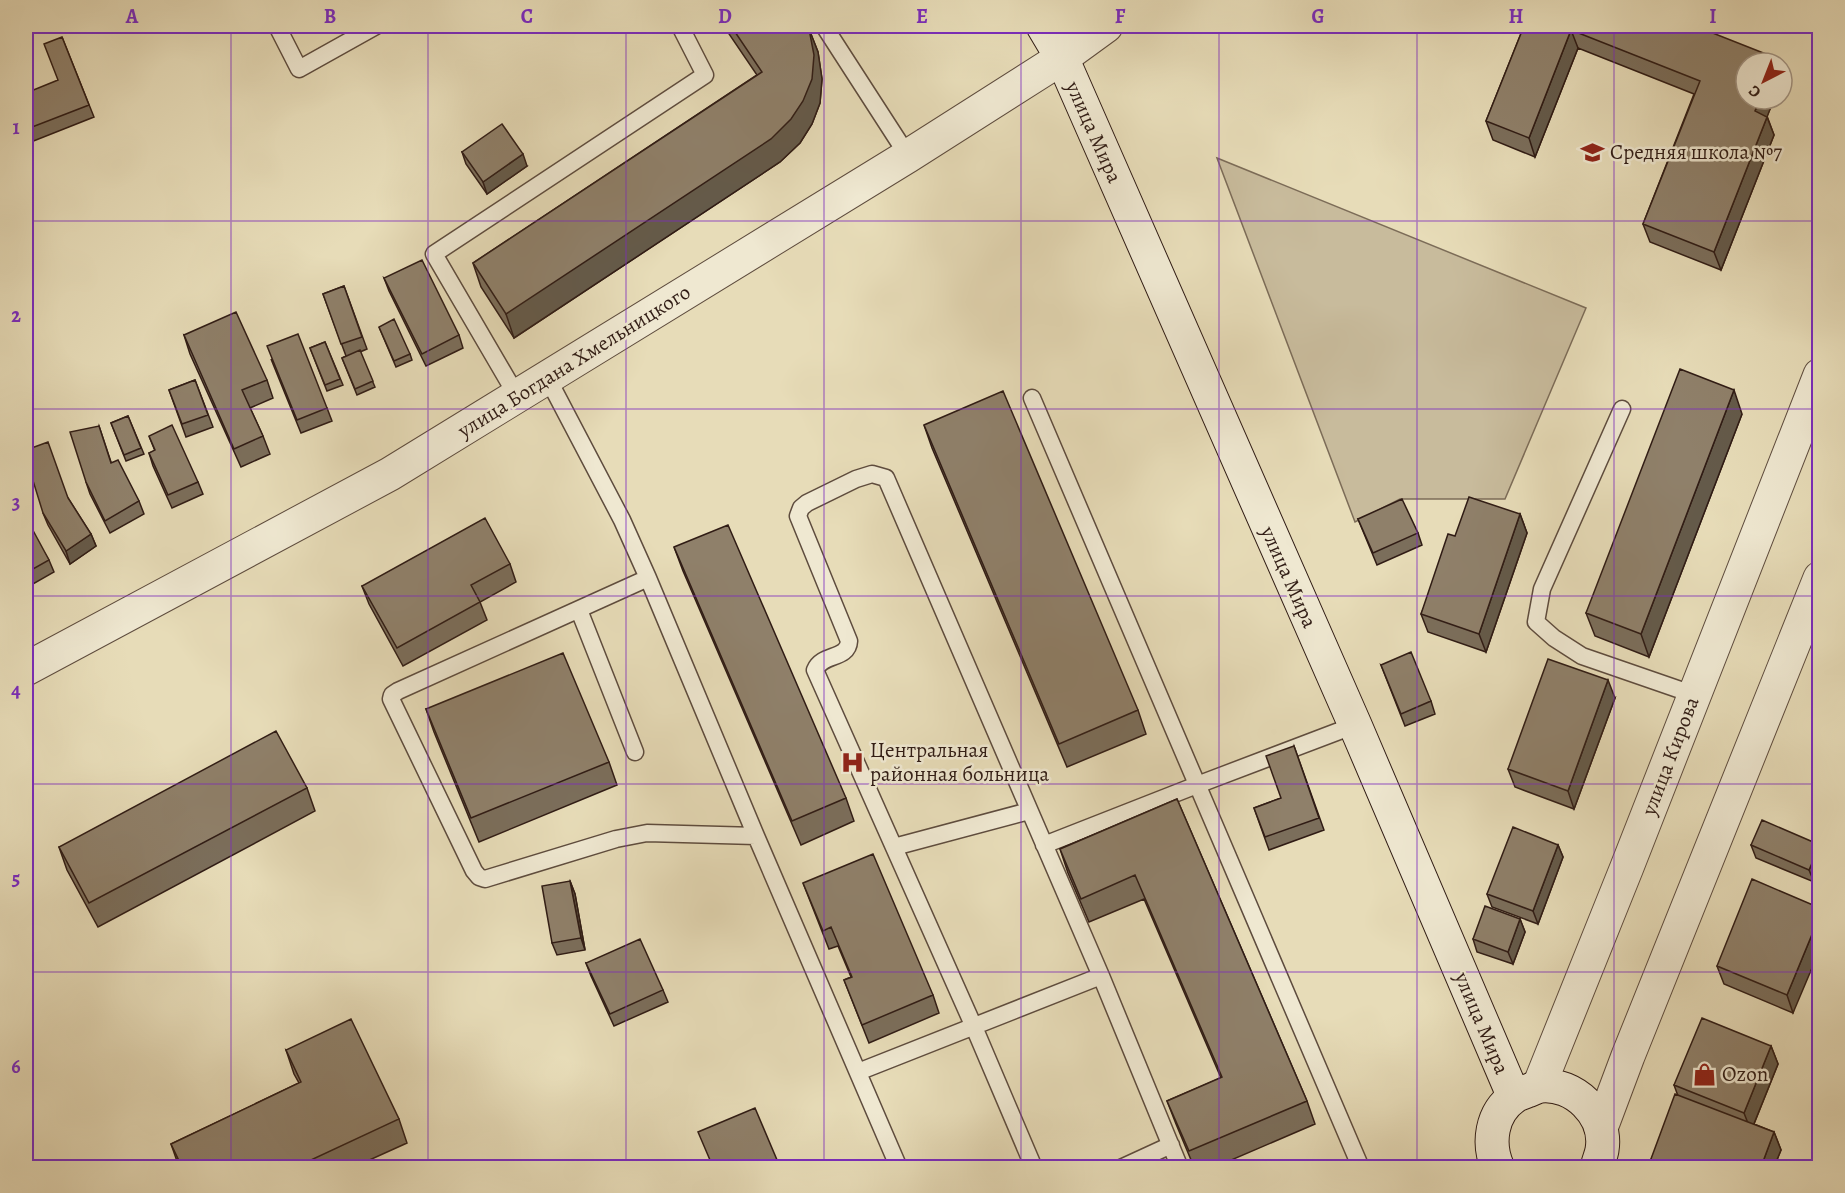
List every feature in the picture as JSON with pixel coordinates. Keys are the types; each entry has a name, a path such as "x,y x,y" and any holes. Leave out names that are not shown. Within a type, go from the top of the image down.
{"street":[{"name":"улица Мира","path":"1043,26 1062,58 1354,725 1526,1092"},
{"name":"улица Богдана Хмельницкого","path":"26,669 390,474 908,156 1062,58 1106,26"},
{"name":"улица Кирова","path":"1498,1167 1493,1156 1491,1134 1498,1113 1526,1092 1810,430 1820,375"},
{"path":"1601,1128 1820,578"},
{"path":"1526,1092 1559,1087 1578,1095 1593,1109 1601,1128 1603,1149 1597,1167"}],"lane":[{"path":"278,26 299,69 376,26"},
{"path":"517,396 434,254 705,75 681,26"},
{"path":"824,26 908,156"},
{"path":"547,377 622,520 648,578 899,1167"},
{"path":"1032,398 1361,1167"},
{"path":"1622,409 1542,589 1536,622 1554,638 1582,656 1695,695"},
{"path":"1034,1167 975,1027 815,670 821,660 845,652 849,647 849,641 798,516 801,508 807,503 856,478 872,474 886,478 1101,976 1180,1167"},
{"path":"648,578 398,691 392,695 391,699 474,871 479,877 485,879 616,839 647,833 756,836"},
{"path":"579,610 635,752"},
{"path":"1044,845 1354,725"},
{"path":"894,847 1029,811"},
{"path":"858,1072 1101,976"},
{"path":"1120,1167 1171,1145"}],"shaded area":[{"path":"1217,158 1586,308 1505,499 1400,499 1355,522"}],"building":[{"path":"731,26 807,26 809,29 814,55 812,79 803,101 791,119 771,139 506,314 473,263 762,72"},
{"path":"1524,26 1695,26 1758,51 1734,51 1734,111 1755,111 1767,117 1714,252 1643,224 1700,81 1571,30 1529,138 1486,121"},
{"path":"62,37 89,105 27,129 26,93 58,80 44,44"},
{"path":"502,124 523,154 483,182 462,152"},
{"path":"422,260 459,335 422,354 384,278"},
{"path":"344,286 362,337 341,344 323,294"},
{"path":"236,312 267,380 242,390 263,436 234,449 184,335"},
{"path":"394,319 410,354 394,361 379,327"},
{"path":"298,334 327,408 297,420 267,346"},
{"path":"325,342 340,379 325,385 310,348"},
{"path":"360,350 373,381 355,389 342,358"},
{"path":"1680,369 1734,390 1641,634 1586,613"},
{"path":"195,380 208,415 182,424 169,390"},
{"path":"1003,391 1138,710 1059,744 924,425"},
{"path":"128,416 141,448 124,455 111,423"},
{"path":"172,425 198,482 168,495 149,453 155,450 149,436"},
{"path":"99,426 111,463 118,460 139,501 105,521 86,482 70,432"},
{"path":"48,442 68,498 91,534 66,551 43,513 26,458 26,450"},
{"path":"1469,497 1520,514 1479,634 1421,614 1448,534 1455,536"},
{"path":"1402,499 1418,533 1373,553 1358,519"},
{"path":"485,518 510,564 471,585 480,602 397,648 362,586"},
{"path":"29,523 49,560 26,573 26,525"},
{"path":"728,525 846,798 792,821 674,547"},
{"path":"1411,652 1431,701 1401,714 1381,665"},
{"path":"563,653 609,762 471,818 426,709"},
{"path":"1548,659 1608,680 1568,791 1508,769"},
{"path":"276,731 307,788 89,903 59,847"},
{"path":"1294,746 1319,818 1265,837 1254,808 1281,798 1266,756"},
{"path":"1820,760 1820,780 1812,777"},
{"path":"1177,799 1307,1101 1189,1151 1167,1101 1222,1077 1135,875 1081,899 1060,849"},
{"path":"1762,820 1820,845 1809,870 1751,845"},
{"path":"1513,827 1558,845 1533,911 1487,894"},
{"path":"873,854 933,995 862,1025 844,980 852,977 831,927 823,931 803,883"},
{"path":"1752,879 1820,908 1820,915 1787,995 1717,966"},
{"path":"570,881 581,938 552,943 542,886"},
{"path":"1485,906 1520,919 1508,952 1473,939"},
{"path":"640,939 663,990 610,1014 586,963"},
{"path":"1702,1018 1771,1046 1744,1113 1674,1085"},
{"path":"351,1019 399,1119 296,1167 182,1167 171,1144 301,1082 286,1050"},
{"path":"1675,1094 1774,1132 1761,1167 1648,1167"},
{"path":"755,1108 780,1167 713,1167 698,1132"}],"place":[{"name":"Средняя школа №7","path":"1592,152"},
{"name":"Центральная районная больница","path":"852,762"},
{"name":"Ozon","path":"1704,1074"}]}
